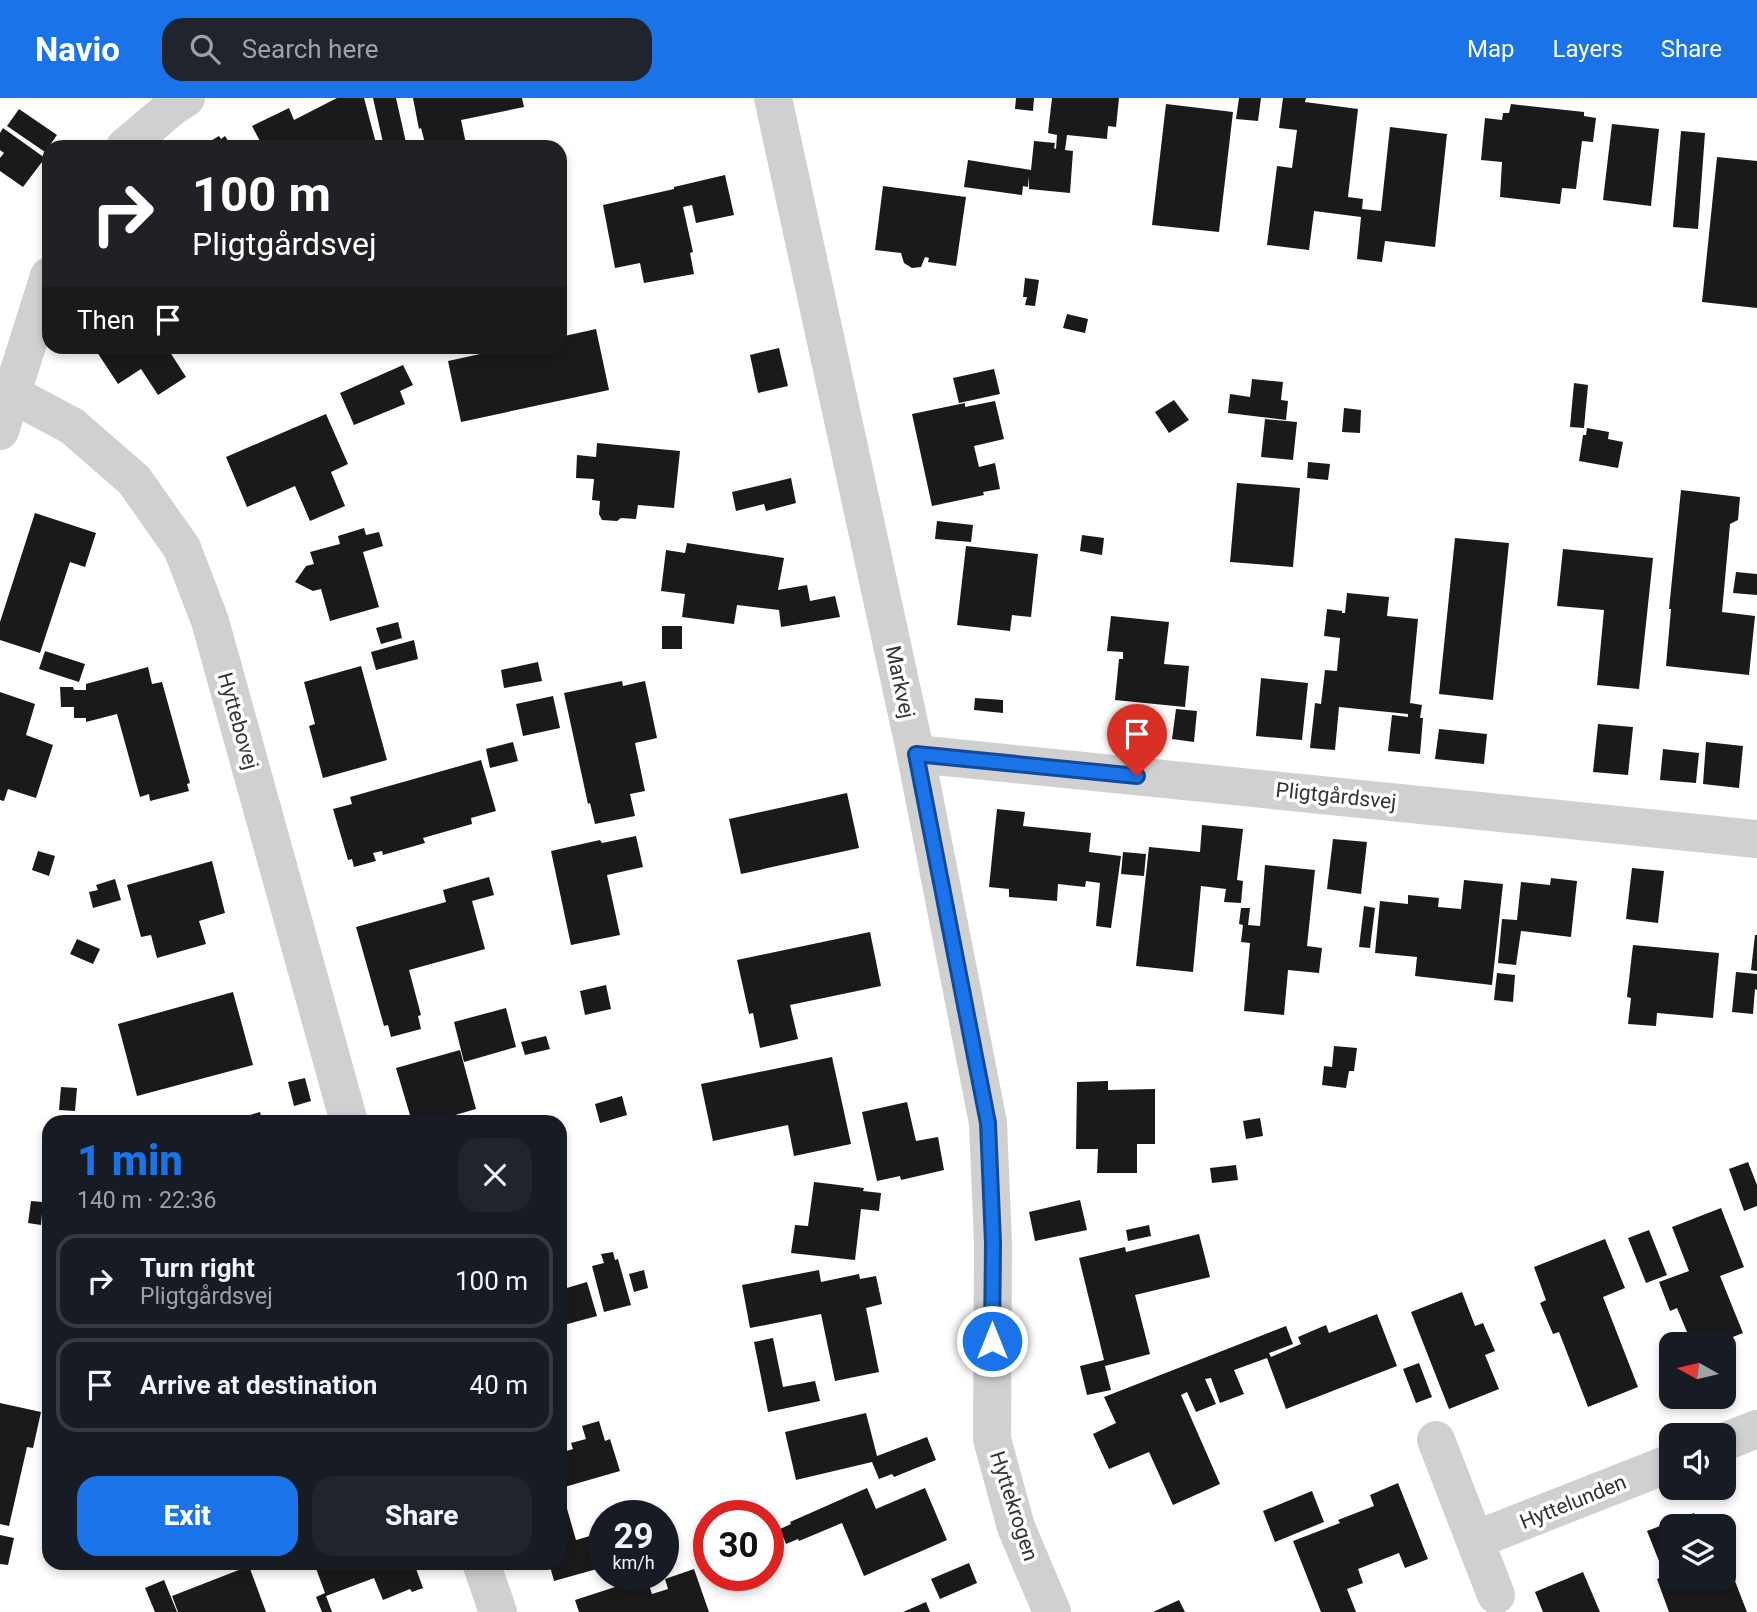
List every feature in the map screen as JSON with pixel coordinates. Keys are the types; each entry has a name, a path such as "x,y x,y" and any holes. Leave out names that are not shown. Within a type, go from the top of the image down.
{"street":[{"path":"133,140 186,98"},
{"name":"Markvej","path":"773,98 916,754 988,1123 993,1243 992,1439"},
{"path":"0,430 42,298"},
{"name":"Hyttebovej","path":"12,394 72,426 134,480 182,548 210,621 347,1115"},
{"name":"Pligtgårdsvej","path":"916,754 1757,839"},
{"path":"1736,1437 1757,1429"},
{"name":"Hyttekrogen","path":"992,1439 1016,1527 1052,1612"},
{"path":"1436,1440 1496,1595"},
{"name":"Hyttelunden","path":"1475,1540 1659,1468"},
{"path":"483,1570 498,1612"}],"building":[{"path":"337,98 364,98 375,140 259,140 252,126 289,108 294,120"},
{"path":"373,98 396,98 405,140 382,140"},
{"path":"413,98 522,98 524,107 461,120 465,140 424,140 421,128 419,129"},
{"path":"1016,98 1034,98 1033,111 1015,109"},
{"path":"1052,98 1119,98 1116,127 1108,126 1107,139 1067,135 1065,150 1073,151 1070,193 1029,189 1029,176 1028,187 1023,186 1022,195 964,187 968,160 1031,170 1034,141 1055,143 1056,149 1057,135 1048,133"},
{"path":"1239,98 1261,98 1258,121 1236,119"},
{"path":"1283,98 1306,98 1305,102 1358,109 1348,197 1363,199 1362,209 1381,211 1390,127 1447,134 1435,247 1385,241 1382,262 1357,259 1361,217 1314,211 1309,250 1267,245 1277,166 1292,168 1297,130 1279,128"},
{"path":"1166,104 1233,112 1219,232 1152,225"},
{"path":"1511,104 1584,112 1584,116 1596,118 1593,142 1582,141 1576,189 1562,188 1560,204 1500,197 1502,162 1481,160 1485,118 1502,120 1503,113 1509,113"},
{"path":"19,109 57,135 53,140 42,140 42,150 7,126"},
{"path":"1612,124 1659,129 1651,206 1603,200"},
{"path":"3,128 42,156 42,162 23,187 0,171 0,158 4,153 0,150 0,133"},
{"path":"1681,131 1705,133 1698,229 1673,227"},
{"path":"225,136 228,140 212,140"},
{"path":"1717,157 1757,161 1757,308 1702,302"},
{"path":"725,175 734,215 696,223 692,205 683,207 693,252 690,253 694,274 644,283 640,263 615,268 603,205"},
{"path":"883,186 966,197 956,266 928,262 929,258 925,257 921,267 912,268 904,263 901,253 875,250"},
{"path":"1025,278 1039,280 1035,306 1025,305"},
{"path":"1067,314 1088,319 1085,333 1063,328"},
{"path":"596,329 609,390 461,422 448,361 480,354 567,354 567,335"},
{"path":"779,348 788,386 758,393 750,355"},
{"path":"98,354 171,354 186,377 158,395 141,369 118,384"},
{"path":"403,365 413,385 400,391 405,404 354,425 340,393"},
{"path":"994,369 1000,394 959,403 953,378"},
{"path":"1252,379 1283,382 1281,400 1288,401 1286,420 1228,413 1230,394 1250,397"},
{"path":"1574,383 1588,385 1584,428 1570,427"},
{"path":"1174,400 1189,420 1169,433 1155,412"},
{"path":"995,401 1004,439 974,446 979,467 995,463 1000,489 932,506 912,414 965,403 965,407"},
{"path":"1344,408 1361,410 1360,433 1342,432"},
{"path":"326,414 348,464 331,472 345,506 310,521 295,486 247,507 226,457"},
{"path":"1265,419 1297,422 1293,460 1261,457"},
{"path":"1587,428 1609,432 1608,439 1623,442 1618,468 1579,461 1583,435 1586,435"},
{"path":"597,443 680,451 674,508 638,505 636,519 602,520 599,514 600,501 592,500 594,479 576,478 577,455 596,457"},
{"path":"1308,462 1330,464 1328,480 1307,478"},
{"path":"791,478 796,503 766,511 764,504 736,511 732,492"},
{"path":"1237,483 1300,488 1293,567 1230,562"},
{"path":"1681,490 1740,497 1738,520 1730,524 1722,612 1755,616 1749,675 1666,666"},
{"path":"35,513 96,533 85,567 70,562 40,653 0,640 0,622"},
{"path":"937,521 973,525 971,542 935,539"},
{"path":"364,528 366,535 379,532 383,546 363,552 379,607 330,621 321,589 313,591 295,582 306,566 314,564 310,552 340,544 338,536"},
{"path":"1082,535 1104,538 1102,555 1080,551"},
{"path":"1455,538 1509,543 1493,700 1439,694"},
{"path":"687,543 784,558 778,590 807,585 810,601 835,596 840,617 781,627 779,610 737,605 734,624 682,617 685,594 661,591 666,550 685,553"},
{"path":"966,546 1038,554 1031,617 1012,615 1010,631 957,625"},
{"path":"1563,549 1653,558 1639,689 1597,685 1604,610 1557,606"},
{"path":"1736,572 1757,574 1757,595 1733,593"},
{"path":"1347,593 1389,597 1387,616 1418,619 1410,703 1422,705 1420,754 1388,751 1392,715 1408,717 1408,714 1339,707 1335,750 1310,748 1315,703 1321,704 1325,670 1337,671 1340,638 1324,636 1327,609 1345,613"},
{"path":"1111,616 1169,622 1164,664 1189,666 1185,707 1115,700 1119,659 1123,659 1123,652 1107,651"},
{"path":"398,622 402,638 381,644 376,628"},
{"path":"662,626 682,626 682,649 662,649"},
{"path":"414,640 418,659 376,670 371,652"},
{"path":"45,651 85,664 79,682 39,669"},
{"path":"538,662 542,681 504,688 501,670"},
{"path":"361,666 387,760 323,778 309,726 315,724 304,682"},
{"path":"148,667 152,684 162,682 190,783 187,784 189,791 150,801 149,794 140,797 117,714 86,722 86,718 74,718 74,707 61,707 60,687 86,690 86,684"},
{"path":"1261,678 1308,683 1302,740 1256,736"},
{"path":"622,681 623,686 645,681 657,738 635,743 645,791 630,794 635,816 595,824 590,803 588,804 564,693"},
{"path":"0,692 35,704 26,735 53,745 36,798 8,789 4,801 0,800"},
{"path":"553,696 560,728 523,736 516,704"},
{"path":"975,698 1003,700 1003,713 974,710"},
{"path":"1176,709 1197,711 1194,742 1172,739"},
{"path":"1598,724 1633,727 1628,775 1593,772"},
{"path":"1439,729 1487,734 1484,764 1435,759"},
{"path":"513,742 518,761 490,768 486,749"},
{"path":"1706,742 1743,746 1739,788 1703,784"},
{"path":"1663,749 1699,753 1696,783 1660,780"},
{"path":"481,760 496,811 471,818 472,824 423,838 425,843 383,855 382,851 373,853 376,861 354,867 352,859 348,860 333,809 352,804 350,797"},
{"path":"847,793 859,848 741,874 729,819"},
{"path":"997,809 1025,812 1023,826 1091,833 1089,852 1121,856 1111,928 1096,926 1100,883 1086,881 1085,887 1058,884 1057,901 1009,897 1009,889 989,887"},
{"path":"1202,825 1243,829 1237,880 1243,881 1241,903 1224,902 1226,889 1201,886 1193,972 1136,966 1149,847 1200,852"},
{"path":"636,836 643,867 607,875 620,935 571,945 551,851 600,840 602,843"},
{"path":"1333,839 1367,842 1361,894 1327,889"},
{"path":"38,851 55,856 49,876 32,870"},
{"path":"1123,852 1146,854 1144,876 1121,874"},
{"path":"212,861 225,913 199,921 206,944 157,958 151,935 141,937 127,885"},
{"path":"1265,865 1315,870 1307,946 1322,948 1319,973 1288,970 1284,1015 1244,1011 1250,943 1241,942 1241,908 1250,908 1248,925 1260,926"},
{"path":"1632,868 1664,871 1658,923 1626,919"},
{"path":"489,877 494,895 472,901 485,949 409,970 421,1015 418,1016 421,1029 391,1037 388,1025 384,1026 356,927 446,902 443,890"},
{"path":"1551,878 1577,881 1571,937 1521,931 1516,965 1498,963 1502,919 1517,920 1521,882 1550,885"},
{"path":"115,879 121,900 93,908 89,892 98,890 96,885"},
{"path":"1464,880 1503,884 1492,985 1415,976 1417,957 1375,953 1380,901 1408,904 1408,895 1439,898 1438,907 1461,909"},
{"path":"1364,906 1375,908 1370,948 1359,947"},
{"path":"870,932 881,986 790,1005 798,1039 760,1048 737,960"},
{"path":"1757,935 1757,971 1751,970"},
{"path":"77,939 100,949 93,964 70,954"},
{"path":"1633,945 1719,953 1713,1018 1657,1013 1656,1026 1628,1024 1631,998 1627,997"},
{"path":"1736,972 1757,974 1753,1014 1732,1012"},
{"path":"1497,973 1515,975 1513,1002 1494,1000"},
{"path":"606,985 611,1009 585,1015 580,991"},
{"path":"233,992 253,1065 137,1096 118,1024"},
{"path":"506,1008 516,1047 464,1062 454,1022"},
{"path":"546,1036 550,1049 525,1055 521,1042"},
{"path":"1334,1046 1357,1048 1354,1071 1349,1071 1346,1088 1322,1085 1324,1066 1332,1067"},
{"path":"460,1050 476,1109 455,1115 410,1115 396,1068"},
{"path":"832,1057 851,1144 794,1156 788,1125 713,1141 701,1084"},
{"path":"305,1078 311,1101 294,1106 288,1082"},
{"path":"1108,1081 1108,1090 1155,1089 1155,1144 1137,1144 1137,1173 1097,1173 1098,1149 1076,1149 1077,1082"},
{"path":"61,1087 77,1088 75,1111 59,1110"},
{"path":"622,1096 627,1115 600,1123 595,1104"},
{"path":"907,1102 916,1141 938,1137 944,1170 901,1180 900,1176 877,1181 862,1112"},
{"path":"1260,1118 1263,1136 1246,1139 1243,1121"},
{"path":"1748,1162 1757,1185 1757,1206 1744,1211 1729,1169"},
{"path":"1236,1165 1238,1180 1212,1183 1210,1168"},
{"path":"814,1182 864,1188 863,1191 881,1193 879,1211 861,1209 855,1260 791,1253 795,1225 808,1226"},
{"path":"1080,1200 1087,1230 1035,1241 1029,1212"},
{"path":"31,1201 42,1202 41,1225 28,1223"},
{"path":"1721,1208 1744,1267 1720,1276 1743,1333 1736,1336 1736,1332 1687,1332 1677,1308 1670,1311 1659,1282 1689,1271 1672,1227"},
{"path":"1149,1225 1151,1236 1128,1241 1126,1230"},
{"path":"1649,1230 1667,1275 1646,1283 1628,1238"},
{"path":"1199,1234 1210,1277 1135,1295 1150,1354 1105,1366 1111,1390 1087,1395 1080,1366 1104,1360 1079,1258 1125,1247 1126,1252"},
{"path":"1605,1239 1625,1288 1603,1297 1638,1387 1588,1407 1559,1332 1553,1334 1540,1303 1546,1300 1534,1267"},
{"path":"613,1252 615,1260 618,1259 631,1305 604,1312 592,1266 604,1263 601,1254"},
{"path":"644,1270 648,1288 634,1292 629,1274"},
{"path":"819,1270 821,1282 859,1274 860,1279 876,1276 882,1304 866,1308 879,1372 835,1381 821,1314 750,1328 742,1285"},
{"path":"587,1282 597,1316 567,1324 567,1288"},
{"path":"1462,1292 1475,1326 1483,1323 1495,1351 1485,1355 1499,1389 1449,1409 1411,1312"},
{"path":"1377,1314 1397,1366 1286,1409 1267,1358 1234,1370 1244,1394 1220,1403 1211,1378 1205,1379 1216,1404 1196,1412 1187,1392 1181,1395 1220,1484 1173,1505 1149,1452 1109,1469 1093,1434 1116,1423 1104,1397 1286,1326 1293,1344 1269,1353 1271,1357 1301,1344 1298,1337 1326,1325 1329,1333"},
{"path":"773,1338 783,1387 815,1381 820,1401 768,1412 754,1342"},
{"path":"1419,1363 1432,1397 1416,1403 1403,1369"},
{"path":"0,1403 41,1412 33,1448 27,1447 9,1526 0,1524"},
{"path":"866,1413 877,1456 927,1437 936,1460 894,1477 892,1474 879,1479 872,1462 796,1480 785,1432"},
{"path":"599,1421 605,1441 610,1439 620,1471 567,1486 567,1451 573,1449 571,1443 586,1439 582,1426"},
{"path":"1398,1483 1428,1559 1405,1568 1399,1553 1358,1569 1363,1583 1347,1589 1356,1612 1321,1612 1293,1541 1340,1523 1338,1520 1374,1506 1370,1495"},
{"path":"867,1488 876,1509 925,1488 947,1540 864,1576 842,1523 786,1544 784,1527 791,1524 790,1522"},
{"path":"1312,1491 1324,1522 1275,1542 1263,1511"},
{"path":"567,1509 576,1540 588,1537 588,1571 554,1581 551,1570 567,1570"},
{"path":"1659,1526 1659,1561 1647,1531"},
{"path":"0,1535 14,1538 8,1565 0,1564"},
{"path":"969,1563 977,1583 940,1599 931,1579"},
{"path":"693,1569 693,1591 702,1591 709,1612 579,1612 575,1600 603,1591 651,1591 652,1594 679,1591 679,1574"},
{"path":"239,1570 250,1570 266,1612 178,1612 172,1596"},
{"path":"317,1570 417,1570 423,1588 412,1592 410,1589 383,1600 374,1578 326,1596 332,1612 322,1612 316,1597 325,1593"},
{"path":"1583,1572 1600,1612 1543,1612 1535,1592"},
{"path":"164,1580 177,1612 155,1612 145,1588"},
{"path":"1736,1584 1747,1612 1669,1612 1661,1591 1736,1591"},
{"path":"1179,1600 1185,1612 1153,1612"},
{"path":"926,1602 930,1612 903,1612"}],"route":[{"path":"992,1341 993,1243 988,1123 916,754 1137,776"}]}
